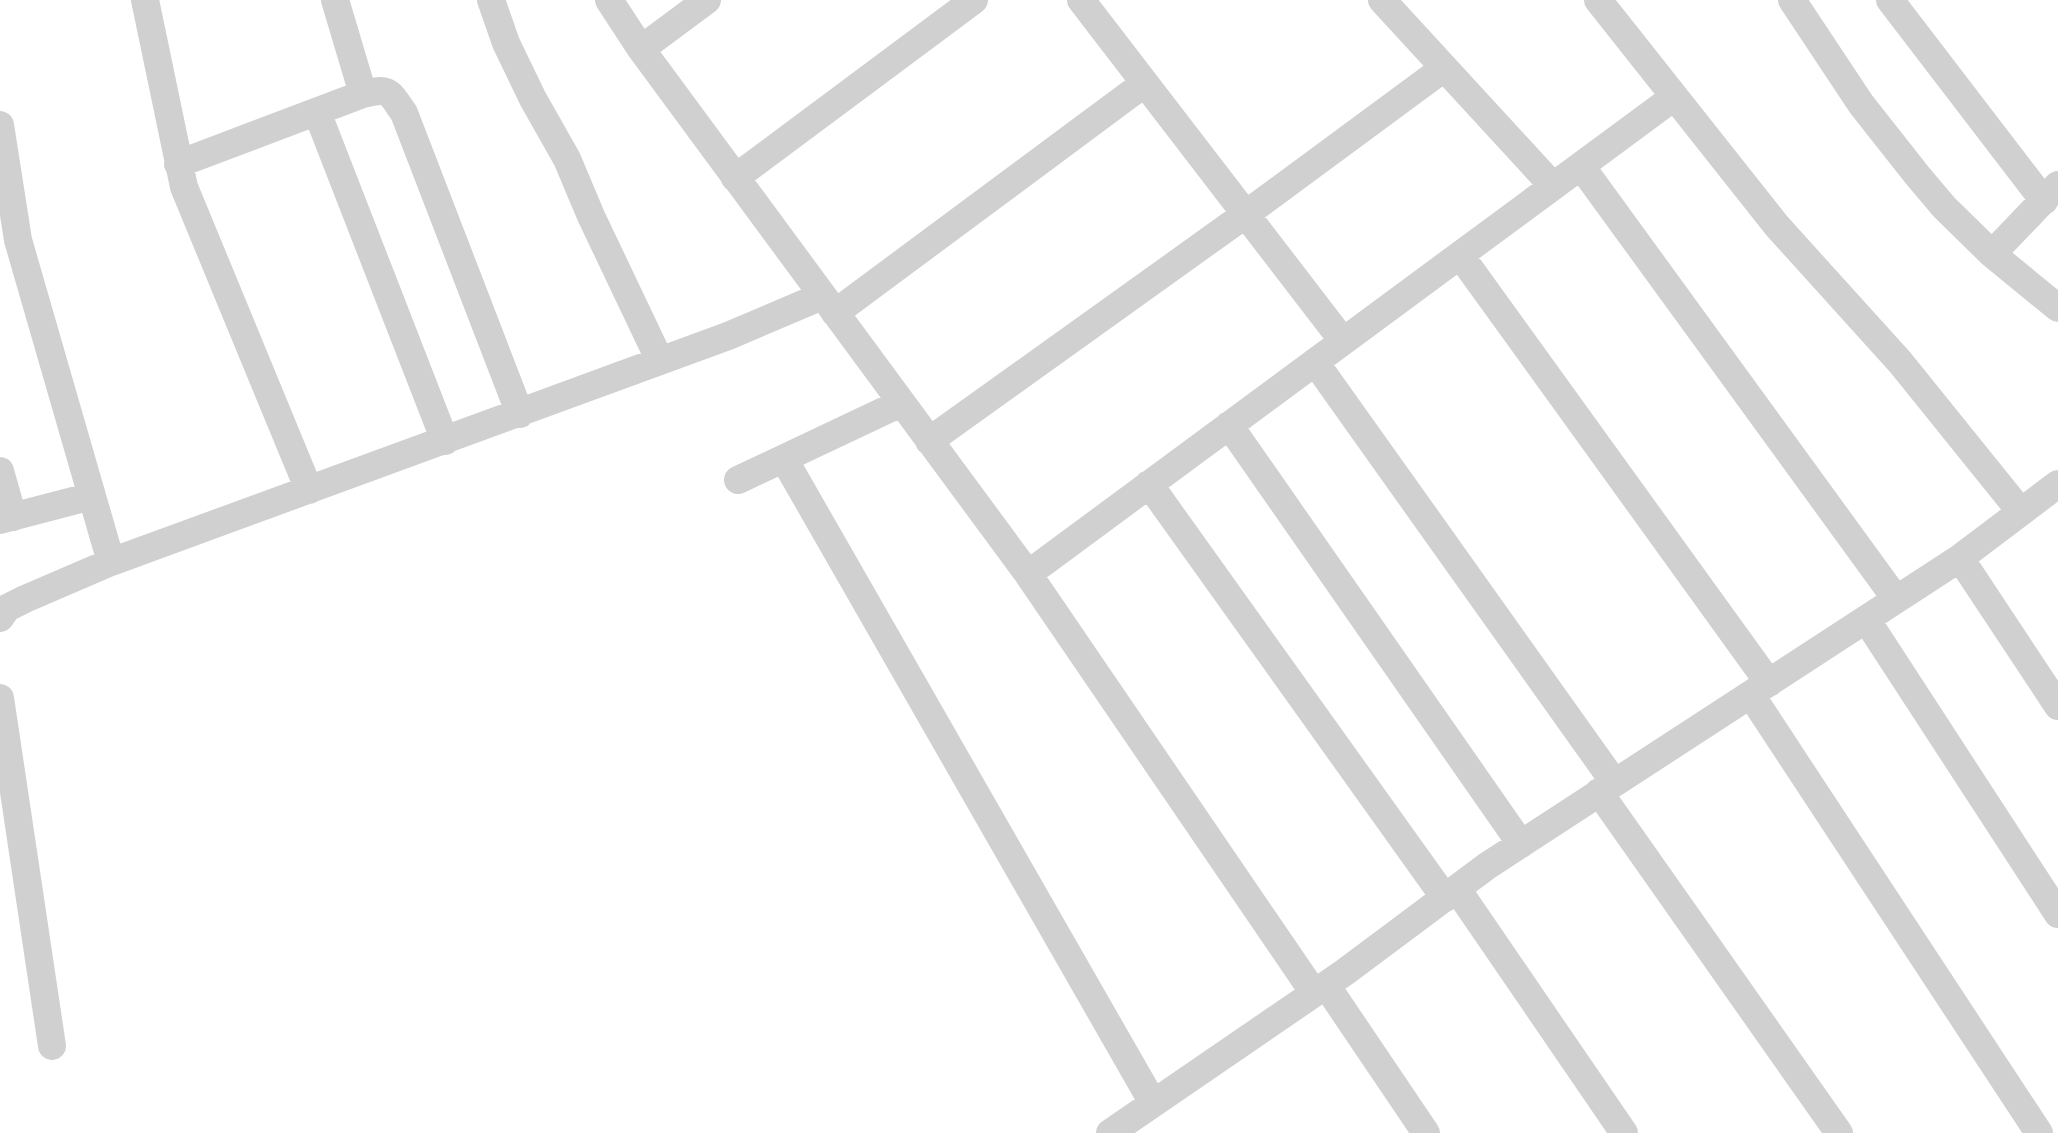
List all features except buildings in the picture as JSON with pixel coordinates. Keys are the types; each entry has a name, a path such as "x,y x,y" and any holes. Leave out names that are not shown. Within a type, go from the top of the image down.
{"street":[{"path":"145,0 184,187 309,490"},
{"path":"335,0 363,94"},
{"path":"491,0 506,43 533,99 566,159 660,361"},
{"path":"609,0 641,49 735,178 1028,574 1320,989 1426,1133"},
{"path":"641,49 707,0"},
{"path":"735,178 974,0"},
{"path":"1081,0 1343,341"},
{"path":"1382,0 1553,186"},
{"path":"1598,0 1777,226 1900,362 2020,512"},
{"path":"1792,0 1861,104 1944,207 1992,254 2058,308"},
{"path":"1890,0 2051,193 1992,254"},
{"path":"929,442 1246,214 1444,68"},
{"path":"0,618 7,608 111,562 520,414 728,336 828,304 1145,83"},
{"path":"178,164 363,94 381,90 390,94 404,113 520,414"},
{"path":"1028,574 1674,97"},
{"path":"317,112 445,441"},
{"path":"0,125 18,240 111,562"},
{"path":"1581,166 1896,599"},
{"path":"1460,255 1760,689 2040,1133"},
{"path":"1315,362 1607,787 1839,1133"},
{"path":"738,480 901,403"},
{"path":"1230,425 1521,844"},
{"path":"784,459 1153,1103"},
{"path":"0,471 6,518 92,496"},
{"path":"1149,484 1451,893 1624,1133"},
{"path":"1110,1133 1320,989 1521,844 1960,558 2058,484"},
{"path":"1960,558 2058,706"},
{"path":"1866,619 2058,914"},
{"path":"0,698 52,1046"}]}
